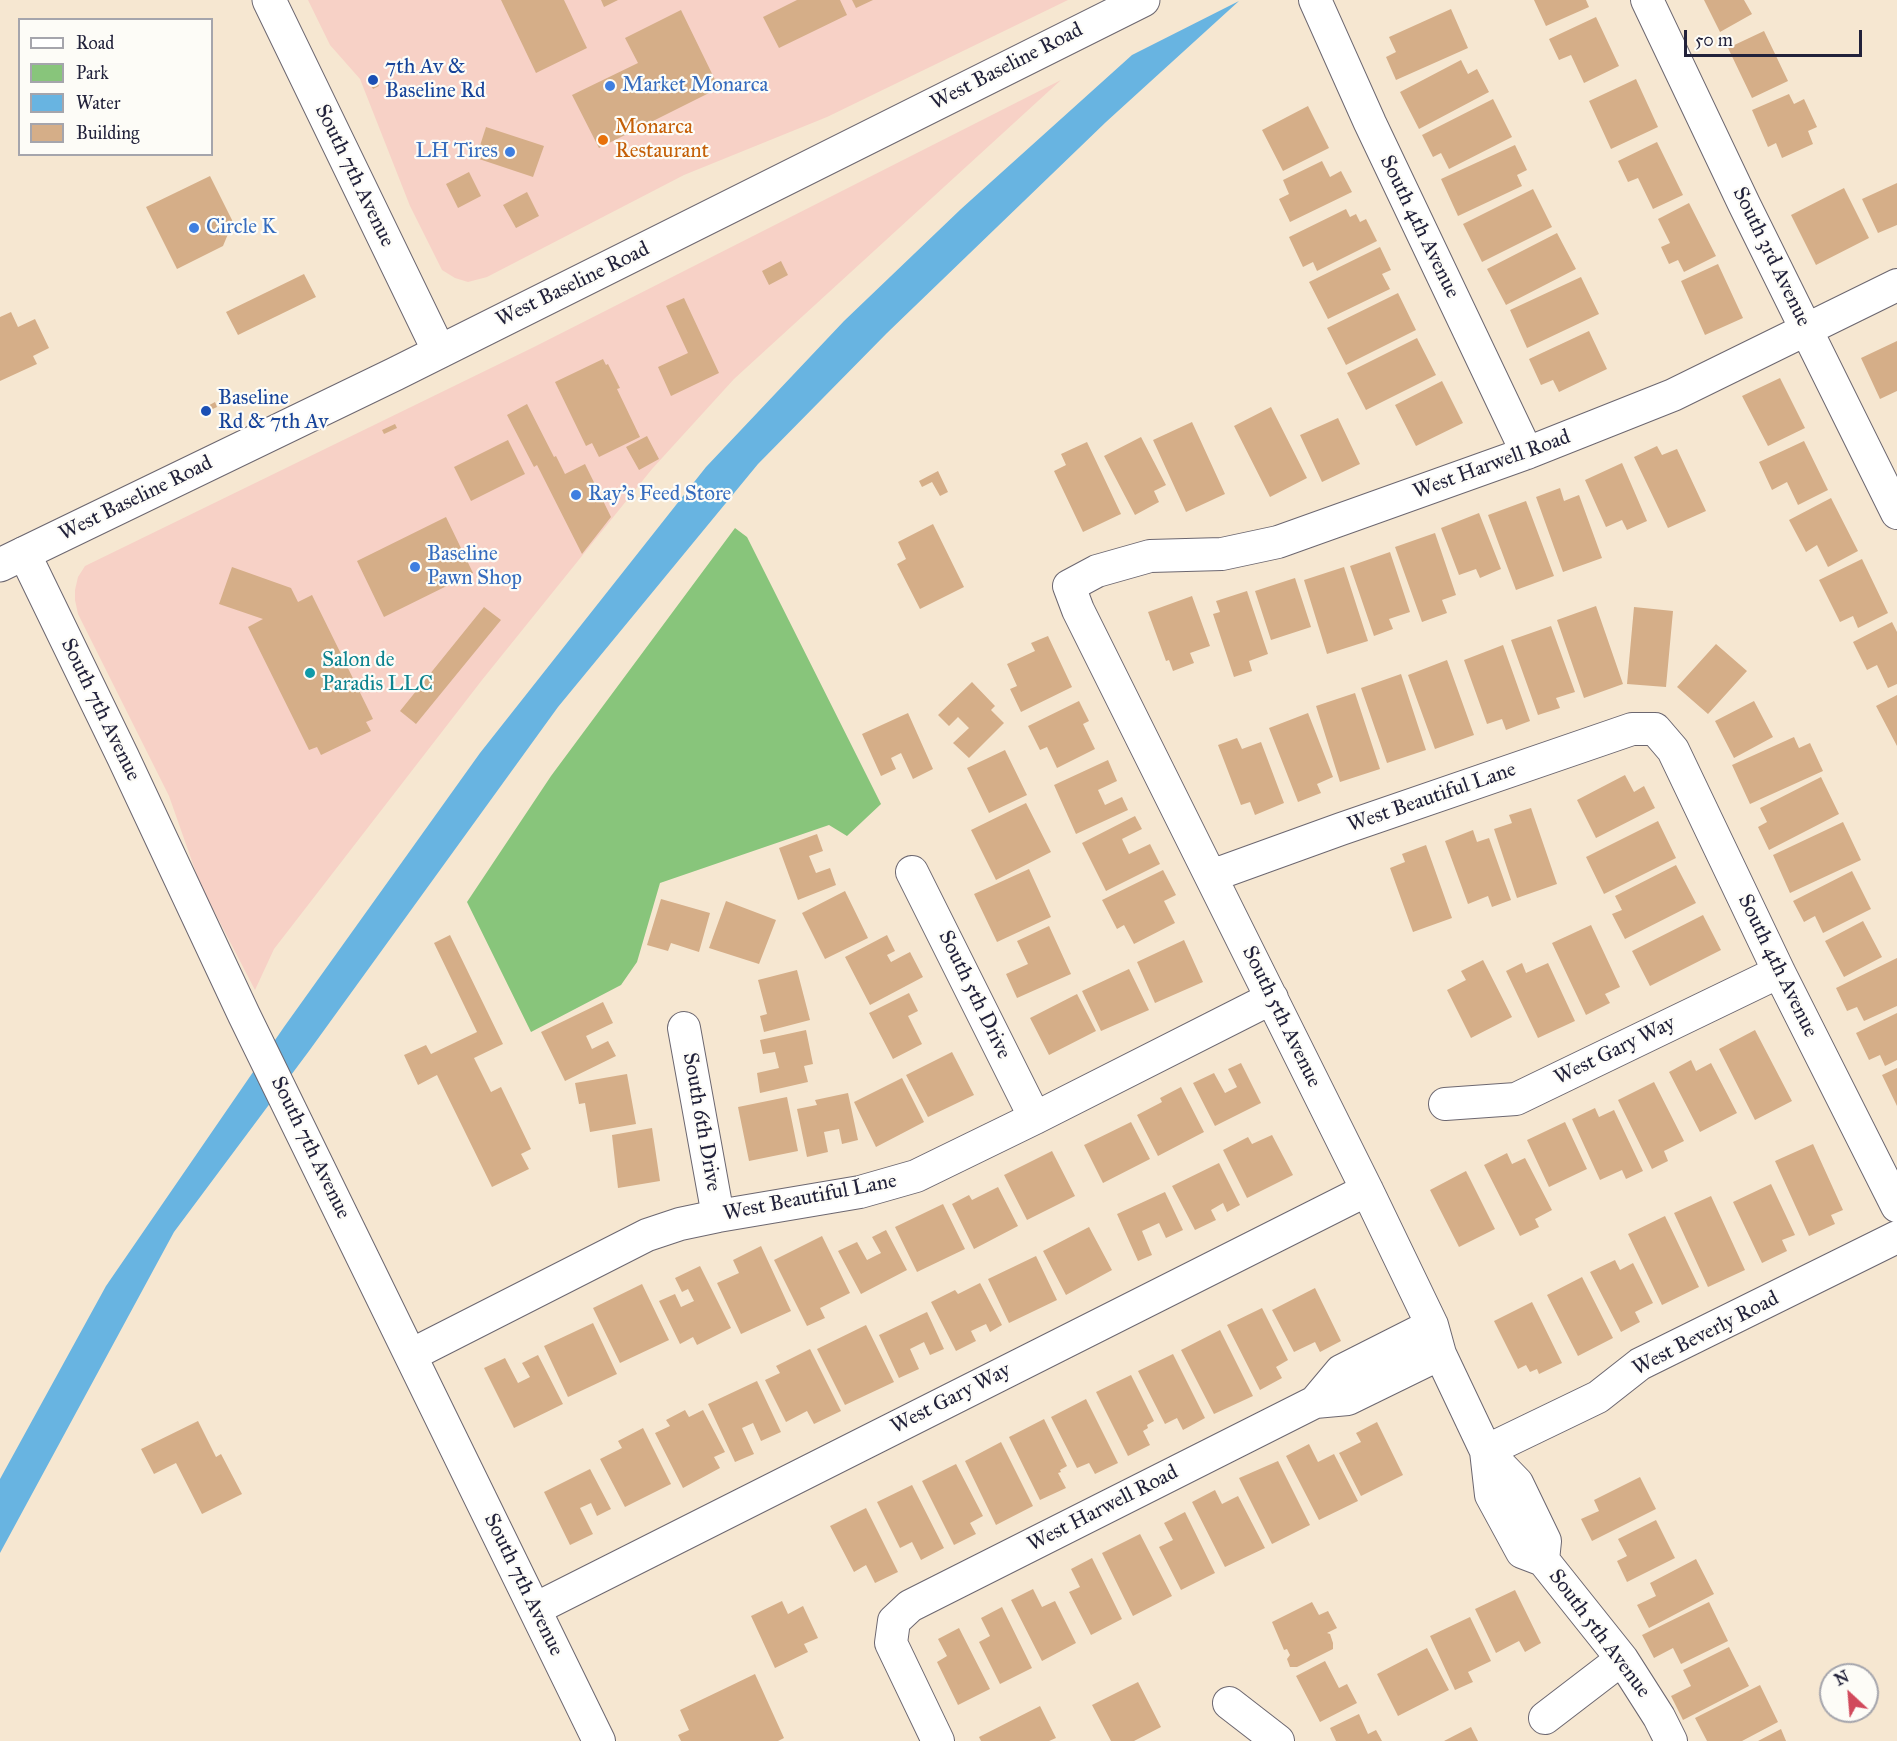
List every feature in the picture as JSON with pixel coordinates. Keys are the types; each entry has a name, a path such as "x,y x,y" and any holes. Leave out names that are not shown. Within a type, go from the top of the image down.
{"main road":[{"name":"South 7th Avenue","path":"268,0 439,351"},
{"name":"West Baseline Road","path":"12,559 439,351 1143,0"}],"street":[{"name":"South 4th Avenue","path":"1315,0 1375,134 1527,453"},
{"name":"South 3rd Avenue","path":"1647,0 1897,513"},
{"name":"West Harwell Road","path":"1069,586 1097,571 1150,556 1222,554 1278,542 1527,453 1673,395 1897,285"},
{"name":"South 7th Avenue","path":"12,559 123,757 265,1058 599,1741"},
{"name":"South 5th Avenue","path":"1069,586 1078,610 1367,1190 1486,1451 1491,1495 1545,1541 1543,1560 1622,1659 1654,1708 1671,1741"},
{"name":"West Beautiful Lane","path":"1211,876 1632,729 1655,729"},
{"name":"South 4th Avenue","path":"1655,729 1673,750 1779,972 1897,1206"},
{"name":"South 5th Drive","path":"912,872 1035,1118"},
{"name":"West Gary Way","path":"1445,1104 1516,1099 1779,972"},
{"name":"West Beautiful Lane","path":"411,1355 647,1235 680,1224 860,1192 916,1176 1272,998"},
{"name":"South 6th Drive","path":"684,1028 718,1216"},
{"name":"West Gary Way","path":"534,1609 1367,1190"},
{"name":"West Beverly Road","path":"1486,1451 1598,1397 1640,1364 1897,1237"},
{"name":"West Harwell Road","path":"938,1741 891,1643 894,1621 910,1606 1315,1402 1348,1399 1374,1370 1436,1340"},
{"path":"1545,1718 1622,1659"},
{"path":"1229,1703 1278,1741"}],"shaded area":[{"path":"308,0 1068,0 827,117 684,175 487,277 468,282 455,278 442,270 410,206 360,79 330,45"},
{"path":"1061,80 734,379 652,469 482,680 274,949 255,990 200,884 169,796 78,614 75,590 78,577 85,566 534,347"}],"green space":[{"path":"735,528 747,537 881,804 847,836 829,825 660,883 637,962 621,985 531,1032 467,902 551,776"}],"water":[{"path":"1239,1 1106,122 887,333 758,464 558,707 309,1051 174,1232 0,1553 0,1479 106,1286 284,1027 480,753 706,467 844,321 961,209 1132,55"}],"building":[{"path":"501,0 564,0 587,48 536,73"},
{"path":"601,0 618,0 604,7"},
{"path":"797,0 840,0 847,15 779,48 763,17"},
{"path":"852,0 873,0 856,8"},
{"path":"1534,0 1586,0 1589,7 1546,26"},
{"path":"1704,0 1744,0 1752,14 1720,32"},
{"path":"1451,9 1468,48 1396,80 1386,57 1396,52 1389,37"},
{"path":"681,10 719,88 599,148 572,95 638,63 625,38"},
{"path":"1596,17 1619,66 1584,83 1571,55 1559,60 1549,39"},
{"path":"1764,31 1788,81 1752,98 1728,48"},
{"path":"1461,60 1468,74 1477,69 1489,92 1419,129 1400,92"},
{"path":"373,73 379,86 373,89 368,79"},
{"path":"1636,79 1658,127 1611,149 1589,101"},
{"path":"1789,94 1794,104 1804,99 1817,127 1808,131 1813,144 1782,158 1776,143 1768,147 1752,110"},
{"path":"1493,99 1512,137 1449,169 1441,153 1433,157 1422,135"},
{"path":"1308,106 1329,148 1283,171 1262,130"},
{"name":"LH Tires","path":"486,127 544,146 533,177 476,158"},
{"path":"1657,142 1683,195 1653,209 1638,178 1628,182 1618,161"},
{"path":"1515,145 1527,170 1517,175 1522,186 1458,216 1441,179"},
{"path":"1322,161 1330,177 1341,171 1352,192 1290,222 1279,199 1289,194 1283,180"},
{"path":"469,172 481,196 458,208 446,184"},
{"name":"Circle K","path":"210,176 233,222 223,246 177,269 146,207"},
{"path":"1897,183 1897,225 1878,233 1862,199"},
{"path":"1844,188 1869,238 1816,265 1791,215"},
{"path":"1533,189 1552,227 1482,262 1463,224"},
{"path":"527,192 539,216 516,228 503,205"},
{"path":"1689,203 1716,256 1684,272 1678,260 1669,264 1661,247 1670,243 1658,219"},
{"path":"1346,209 1350,217 1356,214 1360,222 1366,219 1377,241 1317,271 1313,262 1303,267 1289,237"},
{"path":"1557,233 1576,269 1506,305 1487,269"},
{"path":"1380,247 1391,270 1382,274 1390,289 1328,319 1309,282"},
{"path":"781,261 788,275 769,285 762,271"},
{"path":"1718,264 1743,318 1705,335 1681,281"},
{"name":"Circle K","path":"304,274 316,297 238,335 226,312"},
{"path":"1581,277 1599,314 1527,348 1510,310"},
{"path":"1398,293 1416,330 1346,365 1327,328"},
{"path":"684,298 719,373 671,396 658,367 688,353 666,306"},
{"path":"11,312 18,327 35,319 49,348 33,356 37,364 0,381 0,317"},
{"path":"1589,331 1607,369 1559,392 1553,380 1541,385 1529,359"},
{"path":"1417,338 1436,375 1366,410 1347,373"},
{"path":"1897,341 1897,391 1880,399 1861,358"},
{"path":"603,359 620,388 617,389 640,437 599,457 592,443 586,446 555,382"},
{"path":"1780,378 1805,428 1768,446 1742,396"},
{"path":"1442,381 1463,423 1416,446 1395,405"},
{"path":"215,402 217,407 204,413 202,409"},
{"name":"Ray's Feed Store","path":"527,404 565,474 585,464 611,517 582,554 537,465 534,467 507,415"},
{"path":"1271,407 1307,478 1270,497 1234,426"},
{"path":"1338,418 1360,464 1322,482 1300,435"},
{"path":"1192,422 1225,494 1186,512 1153,440"},
{"path":"395,424 397,428 384,434 382,430"},
{"path":"647,436 659,459 639,470 626,447"},
{"path":"1141,437 1166,485 1154,491 1159,502 1135,515 1104,456"},
{"path":"508,440 525,474 471,501 454,467"},
{"path":"1804,441 1828,490 1798,505 1787,482 1772,490 1759,462"},
{"path":"1087,442 1121,514 1083,532 1054,471 1066,465 1061,454"},
{"path":"1657,446 1662,455 1677,449 1706,511 1668,528 1634,457"},
{"path":"1622,463 1647,521 1627,530 1622,520 1606,527 1585,480"},
{"path":"938,471 948,492 940,496 932,482 922,487 919,481"},
{"path":"1560,488 1564,501 1579,495 1602,558 1563,572 1536,497"},
{"path":"1831,498 1858,551 1828,567 1817,545 1806,552 1789,520"},
{"path":"1526,501 1554,576 1516,590 1488,515"},
{"path":"1479,513 1501,569 1480,578 1476,569 1459,575 1441,528"},
{"name":"Baseline Pawn Shop","path":"446,517 473,573 384,617 357,561"},
{"path":"933,524 964,587 920,609 897,564 906,559 898,542"},
{"path":"1435,533 1456,595 1442,600 1447,613 1422,622 1395,547"},
{"path":"1390,552 1410,612 1389,619 1393,629 1374,636 1350,566"},
{"path":"1862,559 1888,613 1858,628 1853,616 1840,622 1819,580"},
{"name":"Salon de Paradis LLC","path":"232,567 291,588 298,602 312,595 373,719 366,722 371,731 321,755 317,747 309,750 248,627 263,619 219,604"},
{"path":"1344,567 1368,641 1327,654 1304,580"},
{"path":"1295,578 1311,627 1271,640 1255,591"},
{"path":"1247,591 1268,654 1249,661 1252,671 1234,677 1213,614 1220,612 1216,601"},
{"path":"1192,596 1210,646 1190,653 1194,663 1173,671 1169,660 1166,661 1148,612"},
{"path":"1596,606 1623,684 1584,698 1557,620"},
{"path":"484,607 501,620 416,724 400,711"},
{"path":"1634,607 1673,611 1666,687 1627,684"},
{"path":"1892,622 1897,632 1897,684 1888,688 1877,665 1867,670 1853,642"},
{"path":"1551,626 1575,692 1556,698 1560,708 1538,715 1511,640"},
{"path":"1048,636 1072,687 1021,712 1010,689 1017,686 1007,664 1035,651 1031,643"},
{"path":"1716,644 1747,671 1708,714 1677,687"},
{"path":"1503,645 1530,721 1506,730 1502,719 1487,724 1464,660"},
{"path":"1447,660 1474,735 1435,749 1408,675"},
{"path":"1401,674 1426,750 1387,763 1361,688"},
{"path":"972,682 995,706 991,710 1004,723 969,758 953,743 969,728 958,717 949,726 938,715"},
{"path":"1355,693 1380,769 1340,782 1316,706"},
{"path":"1897,695 1897,746 1876,706"},
{"path":"1079,701 1089,721 1083,724 1095,749 1057,768 1047,747 1040,750 1028,726"},
{"path":"1754,701 1773,737 1734,758 1715,721"},
{"path":"908,713 933,769 913,779 901,753 891,758 896,769 881,776 862,734"},
{"path":"1308,713 1333,777 1317,784 1321,793 1298,802 1269,728"},
{"path":"1794,737 1799,748 1810,743 1823,771 1750,804 1732,765"},
{"path":"1237,738 1242,749 1261,742 1284,803 1255,815 1250,802 1241,805 1218,745"},
{"path":"1005,750 1027,795 989,813 967,768"},
{"path":"1108,760 1117,781 1098,790 1105,805 1122,797 1128,810 1076,834 1054,785"},
{"path":"1625,775 1634,792 1644,786 1655,808 1596,838 1577,800"},
{"path":"1821,777 1839,814 1769,850 1758,827 1767,822 1760,808"},
{"path":"1026,803 1051,852 996,880 971,830"},
{"path":"1531,808 1557,884 1517,898 1494,829 1512,823 1509,815"},
{"path":"1135,816 1142,829 1122,839 1129,854 1150,844 1160,864 1106,891 1082,843"},
{"path":"1658,821 1676,858 1604,894 1586,857"},
{"path":"1843,822 1861,860 1790,893 1773,855"},
{"path":"1473,830 1477,842 1489,838 1511,900 1492,907 1488,896 1468,904 1445,841"},
{"path":"817,834 823,851 809,856 816,873 830,868 836,885 798,900 779,848"},
{"path":"1426,845 1452,918 1413,932 1390,868 1405,862 1402,854"},
{"path":"1676,865 1696,903 1625,939 1612,914 1622,910 1615,896"},
{"path":"1029,869 1051,917 997,942 974,894"},
{"path":"1163,870 1176,895 1164,901 1175,923 1134,944 1124,925 1117,929 1102,900"},
{"path":"1852,871 1871,909 1823,933 1815,916 1804,922 1793,901"},
{"path":"845,891 868,938 825,959 802,913"},
{"path":"661,899 710,913 699,952 671,943 668,951 647,945"},
{"path":"726,901 776,920 759,964 709,948"},
{"path":"1703,915 1721,950 1650,986 1632,951"},
{"path":"1863,921 1882,957 1844,977 1825,941"},
{"path":"1591,925 1620,987 1605,994 1610,1003 1586,1015 1552,943"},
{"path":"1049,926 1071,974 1017,998 1006,974 1028,964 1017,941"},
{"path":"450,935 503,1044 474,1058 491,1092 501,1087 531,1149 521,1154 529,1169 492,1187 437,1075 418,1085 404,1055 426,1045 431,1054 477,1032 434,943"},
{"path":"887,935 895,951 887,955 891,962 910,952 923,977 870,1005 845,957"},
{"path":"1184,940 1203,982 1155,1003 1137,962"},
{"path":"1897,958 1897,1006 1864,1021 1857,1007 1847,1011 1836,988"},
{"path":"1483,960 1512,1017 1471,1038 1447,990 1466,980 1461,971"},
{"path":"1522,963 1526,973 1548,963 1575,1021 1538,1038 1506,971"},
{"path":"1129,969 1149,1010 1101,1031 1082,991"},
{"path":"797,970 810,1020 764,1032 760,1016 767,1014 758,980"},
{"path":"909,993 918,1011 908,1016 922,1044 893,1059 869,1013"},
{"path":"1077,994 1096,1031 1049,1055 1030,1018"},
{"path":"603,1002 613,1023 586,1036 592,1049 608,1041 616,1056 565,1081 541,1032"},
{"path":"1897,1013 1897,1060 1885,1066 1880,1055 1869,1060 1856,1033"},
{"path":"806,1030 813,1064 804,1066 808,1082 760,1093 757,1073 779,1068 775,1052 763,1054 760,1040"},
{"path":"1755,1030 1792,1101 1755,1120 1719,1049"},
{"path":"952,1052 974,1095 928,1117 906,1075"},
{"path":"1691,1060 1696,1071 1711,1063 1737,1113 1700,1132 1669,1072"},
{"path":"1241,1063 1261,1103 1215,1126 1193,1083 1214,1073 1225,1093 1237,1087 1228,1069"},
{"path":"1897,1068 1897,1106 1882,1075"},
{"path":"627,1074 636,1124 590,1132 585,1103 579,1104 575,1083"},
{"path":"902,1078 924,1122 876,1147 854,1102"},
{"path":"1654,1082 1684,1141 1664,1151 1668,1161 1652,1169 1618,1100"},
{"path":"1181,1087 1204,1132 1158,1156 1137,1115 1162,1102 1160,1098"},
{"path":"848,1093 858,1140 842,1144 839,1129 824,1132 828,1152 807,1157 797,1109 817,1105 815,1100"},
{"path":"787,1097 798,1151 749,1161 738,1107"},
{"path":"1595,1108 1599,1117 1614,1110 1643,1171 1626,1179 1622,1170 1600,1180 1572,1119"},
{"path":"1131,1122 1150,1159 1103,1183 1084,1145"},
{"path":"1565,1122 1587,1169 1549,1187 1527,1140"},
{"path":"652,1128 660,1181 618,1188 612,1135"},
{"path":"1272,1135 1293,1175 1247,1198 1223,1150 1248,1137 1252,1144"},
{"path":"1813,1144 1843,1210 1831,1215 1835,1224 1809,1236 1775,1161"},
{"path":"1052,1151 1075,1196 1027,1220 1004,1175"},
{"path":"1507,1153 1512,1164 1525,1158 1552,1210 1535,1219 1539,1227 1520,1236 1484,1165"},
{"path":"1219,1163 1240,1205 1227,1212 1223,1203 1211,1210 1216,1220 1195,1230 1172,1186"},
{"path":"1466,1171 1495,1229 1459,1247 1430,1190"},
{"path":"1771,1184 1795,1235 1782,1240 1787,1251 1762,1263 1733,1202"},
{"path":"998,1187 1018,1226 974,1249 952,1204 969,1195 972,1200"},
{"path":"1165,1192 1183,1230 1166,1238 1159,1223 1142,1231 1152,1255 1138,1261 1117,1214"},
{"path":"1711,1196 1745,1270 1708,1287 1674,1213"},
{"path":"943,1204 965,1249 917,1272 895,1227"},
{"path":"1665,1216 1699,1287 1662,1305 1628,1234"},
{"path":"1089,1227 1112,1270 1066,1295 1043,1251"},
{"path":"886,1230 907,1270 861,1294 838,1251 857,1242 867,1260 881,1253 872,1237"},
{"path":"822,1236 850,1293 820,1308 825,1318 807,1326 774,1260"},
{"path":"761,1246 791,1311 741,1334 717,1283 739,1273 733,1260"},
{"path":"1036,1256 1057,1300 1009,1323 988,1279"},
{"path":"1615,1260 1620,1270 1633,1263 1653,1303 1635,1312 1640,1322 1621,1332 1590,1272"},
{"path":"700,1266 731,1328 697,1345 693,1337 680,1344 659,1301 675,1294 681,1307 694,1301 688,1289 682,1292 675,1278"},
{"path":"1582,1277 1613,1338 1578,1356 1547,1295"},
{"path":"980,1283 1002,1325 990,1332 986,1324 971,1331 976,1341 956,1351 931,1302 955,1290 958,1294"},
{"path":"642,1284 669,1340 620,1363 593,1308"},
{"path":"1315,1288 1341,1341 1320,1352 1315,1342 1294,1352 1272,1310"},
{"path":"1532,1302 1562,1363 1539,1374 1537,1369 1530,1372 1526,1365 1518,1369 1494,1321"},
{"path":"1262,1308 1288,1360 1276,1367 1282,1378 1260,1390 1227,1325"},
{"path":"927,1312 944,1349 930,1355 924,1342 910,1349 919,1369 899,1378 879,1335"},
{"path":"593,1323 617,1374 568,1397 544,1346"},
{"path":"866,1325 894,1382 845,1405 817,1349"},
{"path":"1220,1330 1253,1396 1214,1414 1181,1350"},
{"path":"810,1349 841,1411 814,1424 807,1411 786,1422 765,1380 780,1373 776,1366"},
{"path":"1173,1354 1205,1418 1183,1430 1177,1418 1165,1424 1138,1371"},
{"path":"538,1355 563,1404 514,1428 484,1368 505,1358 518,1383 530,1377 522,1363"},
{"path":"1131,1375 1154,1421 1143,1431 1150,1445 1128,1456 1096,1392"},
{"path":"757,1381 781,1432 761,1441 753,1423 742,1428 754,1454 735,1462 708,1404"},
{"path":"1086,1399 1118,1463 1095,1474 1089,1463 1077,1468 1051,1417"},
{"path":"685,1410 689,1417 703,1410 725,1452 714,1457 720,1468 683,1488 655,1433 670,1426 666,1420"},
{"path":"1044,1419 1067,1466 1058,1473 1066,1488 1040,1500 1009,1437"},
{"path":"198,1421 216,1457 221,1454 242,1494 202,1514 176,1463 154,1474 141,1449"},
{"path":"1377,1422 1403,1475 1361,1496 1339,1453 1361,1442 1356,1433"},
{"path":"643,1428 671,1484 625,1507 600,1459 622,1448 618,1441"},
{"path":"1001,1442 1033,1506 996,1525 965,1461"},
{"path":"1309,1444 1318,1462 1334,1454 1358,1501 1319,1520 1286,1456"},
{"path":"1278,1461 1310,1525 1272,1544 1239,1478"},
{"path":"956,1464 983,1516 970,1523 976,1534 954,1545 922,1481"},
{"path":"590,1469 611,1509 597,1516 591,1503 580,1508 593,1534 570,1545 544,1492"},
{"path":"1640,1477 1656,1509 1592,1541 1581,1519 1599,1511 1594,1500"},
{"path":"912,1485 944,1548 921,1560 912,1542 900,1548 877,1502"},
{"path":"1215,1490 1222,1504 1238,1496 1265,1548 1225,1567 1192,1502"},
{"path":"866,1508 898,1572 875,1583 866,1565 854,1572 830,1526"},
{"path":"1185,1512 1215,1573 1181,1590 1159,1547 1173,1540 1164,1523"},
{"path":"1656,1520 1675,1558 1627,1582 1617,1561 1627,1556 1618,1539"},
{"path":"1140,1534 1172,1596 1133,1616 1102,1553"},
{"path":"1092,1558 1122,1619 1091,1635 1069,1592 1080,1587 1071,1569"},
{"path":"1696,1559 1714,1594 1649,1628 1637,1605 1656,1596 1650,1583"},
{"path":"1033,1589 1042,1607 1055,1601 1076,1643 1042,1661 1011,1600"},
{"path":"1515,1590 1541,1643 1525,1652 1519,1641 1496,1653 1475,1609"},
{"path":"782,1601 788,1614 803,1606 818,1638 804,1644 808,1652 775,1668 751,1616"},
{"path":"1312,1602 1319,1615 1328,1611 1337,1628 1327,1633 1330,1634 1333,1649 1297,1667 1290,1667 1287,1659 1290,1655 1287,1649 1284,1650 1272,1622"},
{"path":"1709,1602 1728,1641 1681,1664 1673,1648 1654,1658 1642,1635"},
{"path":"1002,1607 1032,1668 1000,1684 979,1642 990,1636 981,1618"},
{"path":"1470,1617 1491,1661 1468,1672 1473,1682 1455,1690 1430,1636"},
{"path":"959,1628 990,1689 958,1705 937,1662 947,1656 938,1639"},
{"path":"1729,1647 1749,1686 1683,1720 1671,1696 1691,1686 1683,1670"},
{"path":"1427,1648 1449,1690 1398,1716 1377,1674"},
{"path":"1325,1661 1339,1688 1347,1684 1357,1703 1320,1722 1296,1676"},
{"path":"755,1674 784,1738 778,1741 681,1741 678,1735 689,1730 680,1710"},
{"path":"1138,1682 1161,1727 1134,1741 1111,1741 1092,1705"},
{"path":"1760,1685 1778,1722 1742,1741 1707,1741 1695,1718"},
{"path":"1040,1706 1056,1738 1049,1741 981,1741 979,1737"},
{"path":"1359,1714 1368,1734 1376,1730 1382,1741 1336,1741 1330,1728"},
{"path":"1471,1727 1478,1741 1444,1741"},
{"path":"1781,1729 1786,1741 1758,1741"}],"place":[{"name":"7th Av & Baseline Rd","path":"373,80"},
{"name":"Market Monarca","path":"610,86"},
{"name":"Monarca Restaurant","path":"603,140"},
{"name":"LH Tires","path":"510,152"},
{"name":"Circle K","path":"194,228"},
{"name":"Baseline Rd & 7th Av","path":"206,411"},
{"name":"Ray's Feed Store","path":"576,495"},
{"name":"Baseline Pawn Shop","path":"415,567"},
{"name":"Salon de Paradis LLC","path":"310,673"}]}
